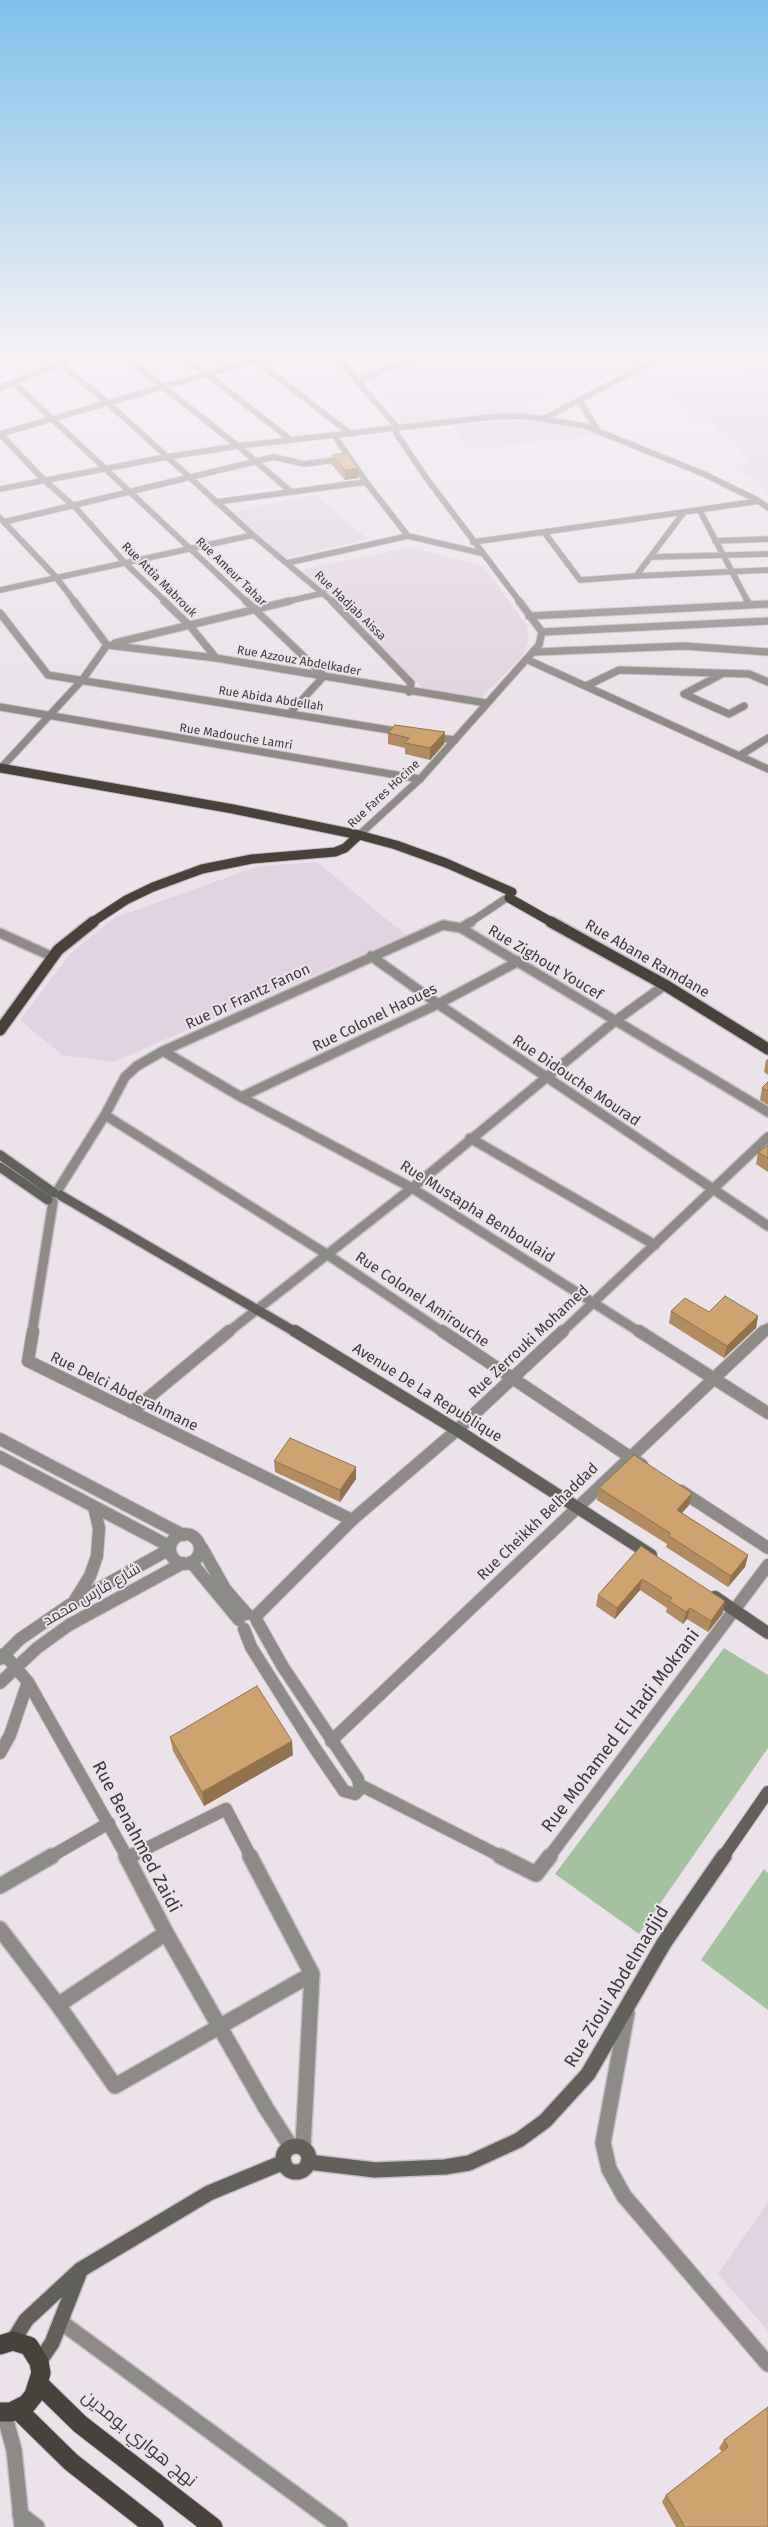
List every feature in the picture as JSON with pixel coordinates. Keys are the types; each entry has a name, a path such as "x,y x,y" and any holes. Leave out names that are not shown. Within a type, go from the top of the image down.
{"main road":[{"name":"Rue Abane Ramdane","path":"0,770 356,838 510,895 667,979 768,1039"},
{"name":"Rue Fares Hocine","path":"0,1030 53,957 81,929 126,900 178,876 202,869 252,859 329,853 345,848 356,838"},
{"name":"Rue Abane Ramdane","path":"510,895 665,985 768,1049"},
{"name":"Avenue De La Republique","path":"0,1155 54,1196 257,1308 457,1430 659,1560"},
{"path":"0,1167 54,1196"},
{"path":"707,1592 768,1632"},
{"name":"Rue Zioui Abdelmadjid","path":"308,2162 375,2170 445,2167 469,2163 519,2140 545,2121 588,2074 664,1943 768,1792"},
{"path":"297,2147 308,2153 308,2162 304,2169 296,2172 288,2169 284,2162 285,2153 297,2147"},
{"path":"4,2342 80,2270 209,2193 284,2162"},
{"path":"39,2362 52,2343 80,2270"},
{"path":"4,2342 29,2346 39,2362 39,2384 34,2395 7,2412 154,2527"},
{"name":"نهج هواري بومدين","path":"39,2384 80,2424 213,2527"}],"street":[{"name":"Rue Attia Mabrouk","path":"34,469 75,507 124,563 190,626 216,658"},
{"path":"0,489 104,469"},
{"name":"Rue Ameur Tahar","path":"104,469 131,491 324,676"},
{"name":"Rue Hadjab Aissa","path":"181,469 253,535 324,593 411,683 409,692"},
{"path":"2,520 75,507 131,491 231,469"},
{"path":"263,469 289,490"},
{"path":"357,469 408,536"},
{"path":"423,469 481,553 542,632 768,621"},
{"path":"691,469 768,508"},
{"path":"216,502 289,490 366,482"},
{"path":"473,542 759,502"},
{"path":"700,511 733,572 748,605"},
{"path":"636,576 684,512"},
{"path":"2,520 55,576 107,645"},
{"path":"544,532 580,580 768,570"},
{"path":"0,590 55,576 253,535"},
{"path":"287,563 408,536 481,553"},
{"path":"716,541 768,539"},
{"path":"651,557 768,554"},
{"path":"0,770 83,679 107,645 324,593"},
{"path":"529,616 768,604"},
{"name":"Rue Abida Abdellah","path":"0,613 48,676 83,679 406,732"},
{"name":"Rue Fares Hocine","path":"356,838 420,779 486,704 528,660 539,644 542,632"},
{"name":"Rue Azzouz Abdelkader","path":"107,645 216,658 486,704"},
{"path":"534,652 684,646 768,652"},
{"path":"528,660 768,769"},
{"path":"586,686 619,670 749,674 768,682"},
{"path":"723,673 684,694 729,714 744,706"},
{"path":"289,714 324,676"},
{"name":"Rue Madouche Lamri","path":"0,707 49,717 420,779"},
{"path":"426,736 455,740"},
{"path":"739,756 768,738"},
{"path":"461,928 510,895"},
{"name":"Rue Dr Frantz Fanon","path":"54,1196 105,1115 125,1077 136,1066 163,1051 443,925 461,928"},
{"name":"Rue Zighout Youcef","path":"461,928 520,960 615,1022 768,1112"},
{"path":"0,933 53,957"},
{"name":"Rue Didouche Mourad","path":"371,956 438,1004 710,1189 768,1226"},
{"name":"Rue Colonel Haoues","path":"241,1097 438,1004 520,960"},
{"path":"131,1412 257,1308 328,1255 546,1077 665,985"},
{"name":"Rue Mustapha Benboulaid","path":"163,1051 241,1097 412,1188 594,1302 712,1380 768,1413"},
{"name":"Rue Colonel Amirouche","path":"105,1115 328,1255 654,1473"},
{"name":"Rue Zerrouki Mohamed","path":"248,1620 352,1520 457,1430 655,1245 710,1189 768,1137"},
{"path":"470,1138 655,1245"},
{"name":"Rue Delci Abderahmane","path":"54,1196 28,1360 352,1520"},
{"name":"Rue Cheikkh Belhaddad","path":"331,1741 579,1507 629,1457 768,1328"},
{"path":"0,1439 183,1535 194,1537 201,1544 225,1589 248,1620 360,1785 355,1794 344,1791 251,1647 248,1620 187,1562 174,1560 168,1548 0,1457"},
{"path":"670,1484 768,1548"},
{"path":"71,1604 85,1586 97,1556 99,1528 94,1507"},
{"path":"168,1548 174,1539 183,1535"},
{"name":"شارع فارس محمد","path":"2,1656 20,1639 71,1604 168,1548"},
{"path":"187,1562 198,1556 202,1548"},
{"name":"شارع فارس محمد","path":"0,1683 16,1666 54,1635 84,1615 187,1562"},
{"name":"Rue Mohamed El Hadi Mokrani","path":"360,1785 536,1874 722,1626 736,1611 768,1565"},
{"name":"Rue Benahmed Zaidi","path":"2,1656 16,1666 28,1682 109,1823 166,1933 220,2028 297,2147"},
{"path":"0,1753 10,1735 28,1682"},
{"path":"127,1858 226,1809 312,1974 297,2147"},
{"path":"0,1886 109,1823"},
{"path":"0,1929 115,2086 312,1974"},
{"path":"58,2006 166,1933"},
{"path":"629,2004 603,2143 609,2169 624,2196 768,2364"},
{"path":"61,2322 340,2527"},
{"path":"7,2412 14,2450 21,2521 37,2527"}],"shaded area":[{"path":"738,469 768,469 768,493 750,475"},
{"path":"315,495 368,539 286,558 233,512"},
{"path":"413,547 484,567 527,626 529,640 523,655 477,702 430,695 302,573 307,568"},
{"path":"317,862 406,935 113,1062 62,1055 20,1020 71,953 114,918 259,866"},
{"path":"768,2202 768,2331 718,2274"}],"green space":[{"path":"724,1648 768,1675 768,1748 639,1934 555,1874"},
{"path":"764,1869 768,1873 768,2010 701,1960"}],"building":[{"path":"395,725 445,732 430,748 405,743 409,738 388,733"},
{"path":"768,1082 768,1091 762,1088"},
{"path":"768,1145 768,1158 758,1152"},
{"path":"725,1296 758,1316 727,1346 671,1311 685,1298 709,1312"},
{"path":"290,1438 356,1467 340,1490 274,1461"},
{"path":"634,1455 692,1493 677,1510 748,1555 731,1576 669,1536 670,1533 599,1488"},
{"path":"641,1546 725,1601 711,1621 690,1608 686,1612 669,1601 672,1598 642,1579 617,1608 598,1595"},
{"path":"257,1686 292,1741 202,1792 170,1737"},
{"path":"768,2407 768,2527 685,2527 666,2495 728,2447 724,2440"}]}
